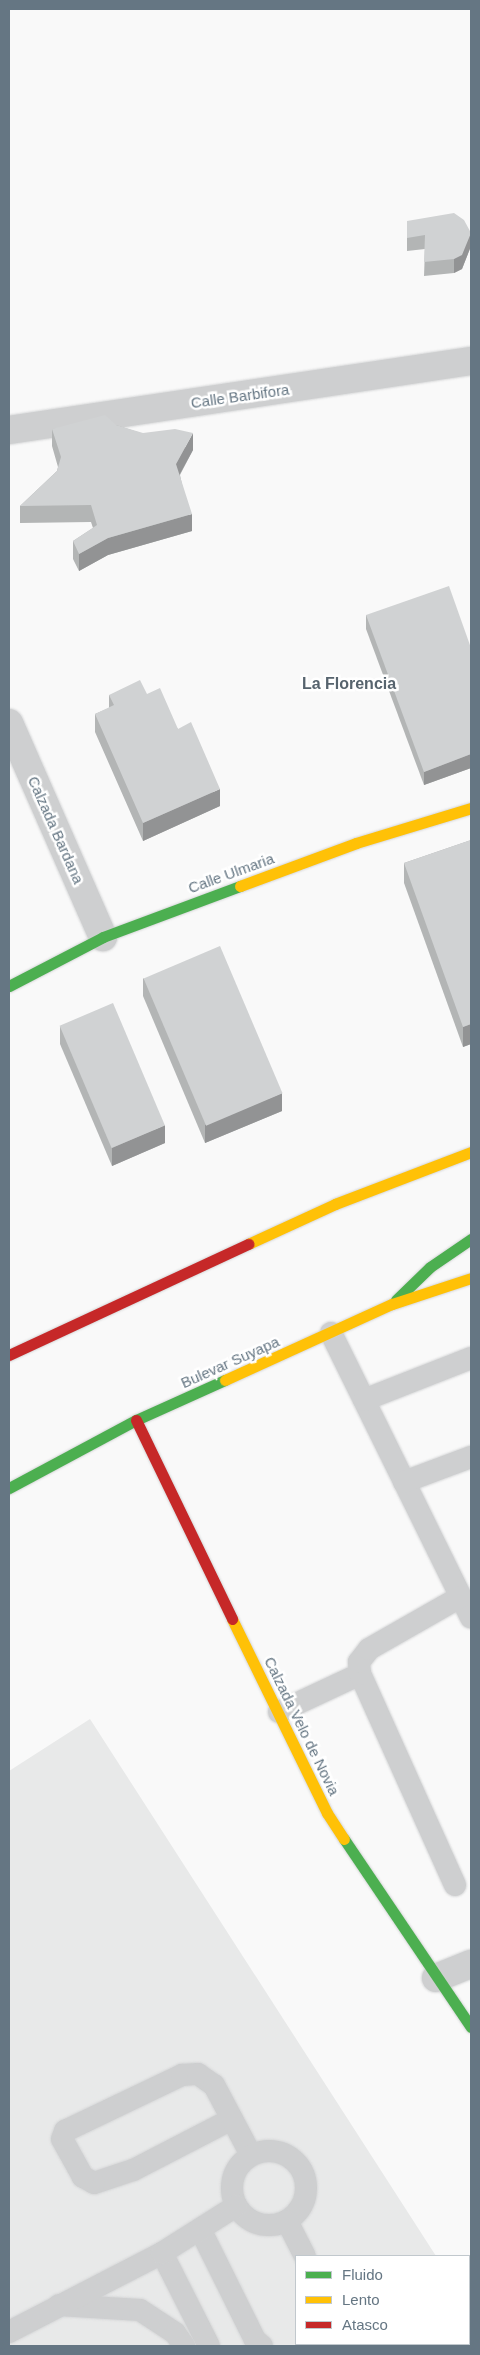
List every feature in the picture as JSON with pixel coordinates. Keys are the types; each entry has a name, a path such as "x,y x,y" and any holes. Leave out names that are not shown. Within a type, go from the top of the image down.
{"street":[{"name":"Calle Barbifora","path":"9,430 471,362"},
{"name":"Calzada Bardana","path":"9,723 103,937"},
{"name":"Calle Ulmaria","path":"9,986 103,937 356,843 471,808"},
{"path":"9,1355 334,1204 471,1152"},
{"path":"392,1304 430,1267 471,1239"},
{"name":"Bulevar Suyapa","path":"9,1488 136,1420 392,1304 471,1278"},
{"name":"Calzada Velo de Novia","path":"136,1420 327,1812 471,2028"},
{"path":"436,1978 471,1964"}],"lane":[{"path":"331,1333 471,1618"},
{"path":"364,1400 471,1358"},
{"path":"404,1482 471,1457"},
{"path":"455,1885 360,1674 359,1662 369,1650 460,1597"},
{"path":"278,1712 360,1674"},
{"path":"232,2119 133,2170 94,2183 83,2177 62,2139 65,2131 182,2075 198,2074 214,2084 252,2155"},
{"path":"266,2150 280,2152 293,2158 303,2169 307,2183 306,2198 299,2211 288,2221 274,2225 259,2224 246,2217 236,2206 233,2177 240,2164 252,2155 266,2150"},
{"path":"9,2332 58,2305 162,2253 236,2206"},
{"path":"288,2221 305,2255"},
{"path":"200,2229 255,2340 262,2346"},
{"path":"162,2253 209,2346"},
{"path":"58,2305 140,2310 175,2333 184,2346"}],"shaded area":[{"path":"90,1719 435,2255 295,2255 295,2345 470,2345 470,2327 471,2346 9,2346 9,1771"}],"building":[{"path":"454,213 464,220 471,233 462,255 454,259 424,262 425,235 407,238 407,221"},
{"path":"105,415 116,425 143,433 175,429 193,433 176,464 192,514 108,538 79,554 73,541 97,525 91,505 20,506 57,471 61,457 52,429"},
{"path":"449,586 471,648 471,754 424,772 366,615"},
{"path":"140,680 147,694 160,688 178,729 191,722 220,789 143,823 95,714 114,705 109,695"},
{"path":"471,840 471,1024 463,1027 404,863"},
{"path":"220,946 283,1093 206,1126 144,978"},
{"path":"113,1003 165,1125 112,1148 60,1026"}],"traffic: fast":[{"path":"9,986 103,937 240,886"},
{"path":"396,1300 430,1267 471,1239"},
{"path":"9,1488 136,1420 225,1380"},
{"path":"344,1839 471,2027"}],"traffic: slow":[{"path":"240,886 356,843 471,808"},
{"path":"248,1244 335,1204 471,1152"},
{"path":"225,1380 392,1304 471,1278"},
{"path":"232,1619 327,1813 344,1839"}],"traffic: jam":[{"path":"9,1355 248,1244"},
{"path":"136,1420 232,1619"}],"district":[{"name":"La Florencia","path":"349,684"}]}
